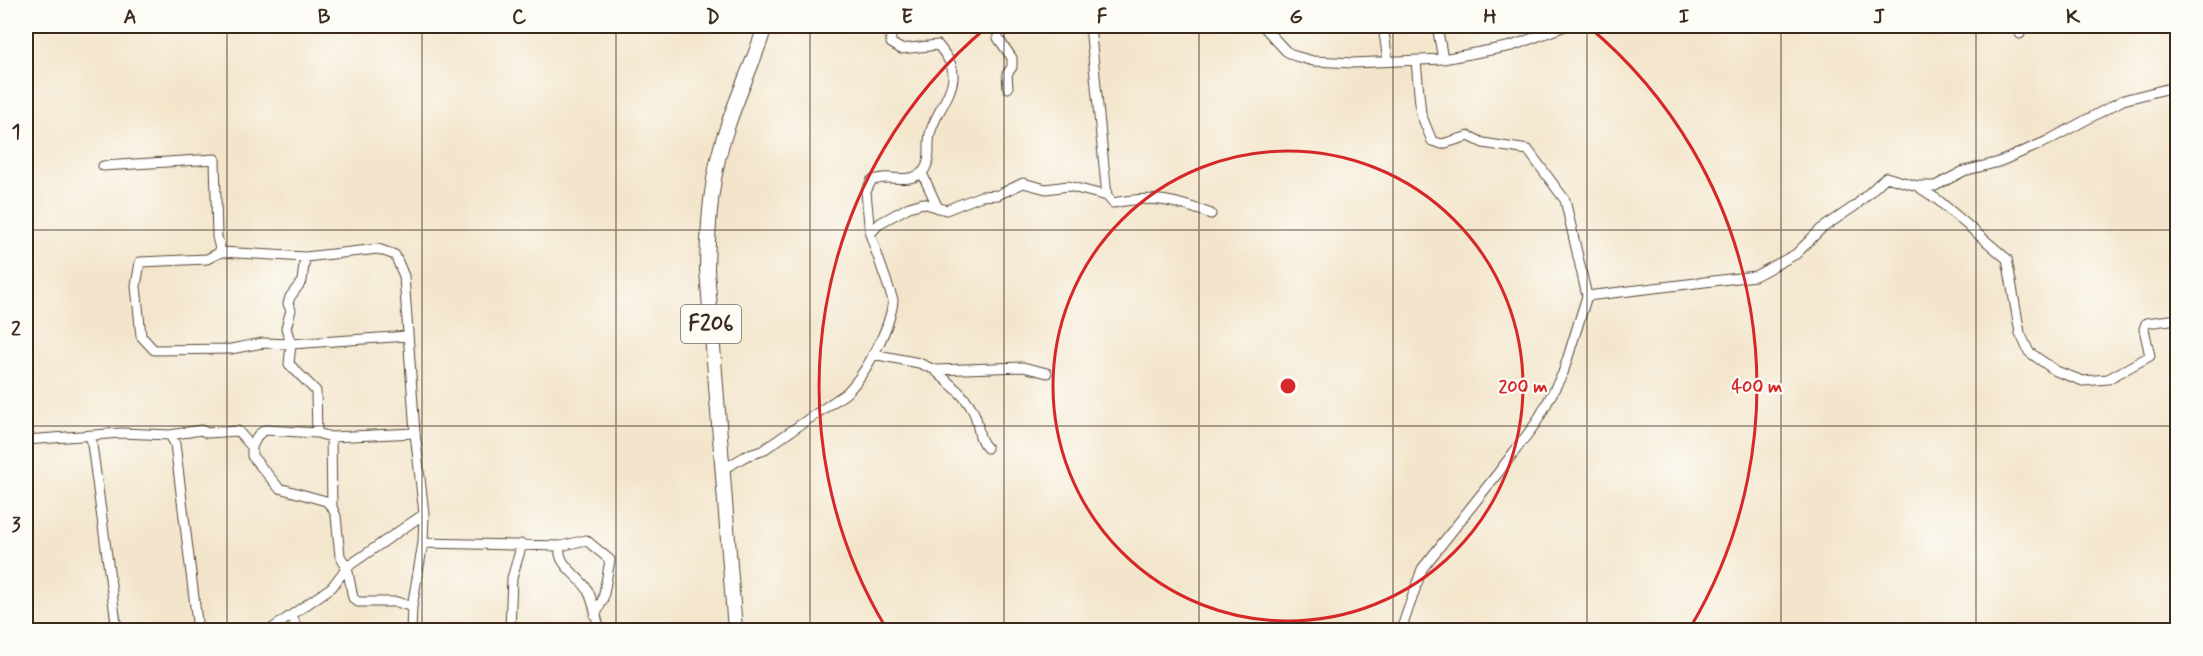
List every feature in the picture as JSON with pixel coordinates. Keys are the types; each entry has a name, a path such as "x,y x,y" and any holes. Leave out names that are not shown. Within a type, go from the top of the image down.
{"main road":[{"name":"F206","path":"735,630 707,270 708,226 713,181 727,126 765,26"}],"street":[{"path":"722,470 746,456 762,451 845,394 855,383 873,354 889,321 893,300 870,234 866,192 871,181 881,176 909,179 922,173 928,158 929,135 950,90 953,71 948,57 938,45 902,49 891,43 890,26"},
{"path":"998,26 998,39 1012,58 1012,67 1007,74 1008,88"},
{"path":"1090,26 1107,196 1113,203 1140,197 1155,198 1211,214"},
{"path":"1263,26 1286,51 1295,56 1313,61 1353,63 1443,59 1512,46 1565,26"},
{"path":"1383,26 1388,61"},
{"path":"1437,26 1443,59"},
{"path":"1401,630 1413,590 1430,556 1536,423 1563,372 1587,296 1564,200 1528,150 1483,143 1469,136 1442,144 1432,141 1421,114 1416,61"},
{"path":"1587,296 1755,276 1796,254 1821,229 1854,206 1886,177 1917,186 1935,186 1964,171 1999,162 2046,141 2123,100 2178,86"},
{"path":"103,166 215,159 216,237 221,252"},
{"path":"922,173 938,208"},
{"path":"870,234 880,223 897,211 923,203 946,210 981,196 998,195 1023,183 1046,189 1068,186 1107,196"},
{"path":"1917,186 1946,206 2007,259 2020,333 2029,352 2056,371 2083,381 2108,379 2150,357 2144,329 2146,323 2178,319"},
{"path":"408,336 291,344 263,343 231,349 154,350 141,336 136,286 140,262 207,259 221,252 305,257 378,249 396,255 404,276 415,433 424,514 423,543 412,607 411,630"},
{"path":"305,257 302,281 288,304 291,310 286,335 291,344 289,364 316,391 317,433"},
{"path":"873,354 919,363 935,370 968,403 975,414 981,442 987,448"},
{"path":"935,370 1023,367 1047,373"},
{"path":"26,440 120,433 170,435 201,430 207,432 265,430 331,436 415,433"},
{"path":"265,430 258,435 252,447 252,456 259,466 279,488 326,501 332,507 336,516 340,556 347,567 353,598 358,602 398,602 412,607"},
{"path":"238,431 244,435 252,447"},
{"path":"170,435 175,444 198,630"},
{"path":"91,436 117,630"},
{"path":"331,436 332,507"},
{"path":"270,630 332,588 347,567 424,514"},
{"path":"423,543 561,546 586,540 610,560 603,599 595,616"},
{"path":"510,630 512,578 522,544"},
{"path":"561,546 558,551 561,559 587,588 600,630"},
{"path":"26,615 29,630"},
{"path":"292,616 298,630"}]}
